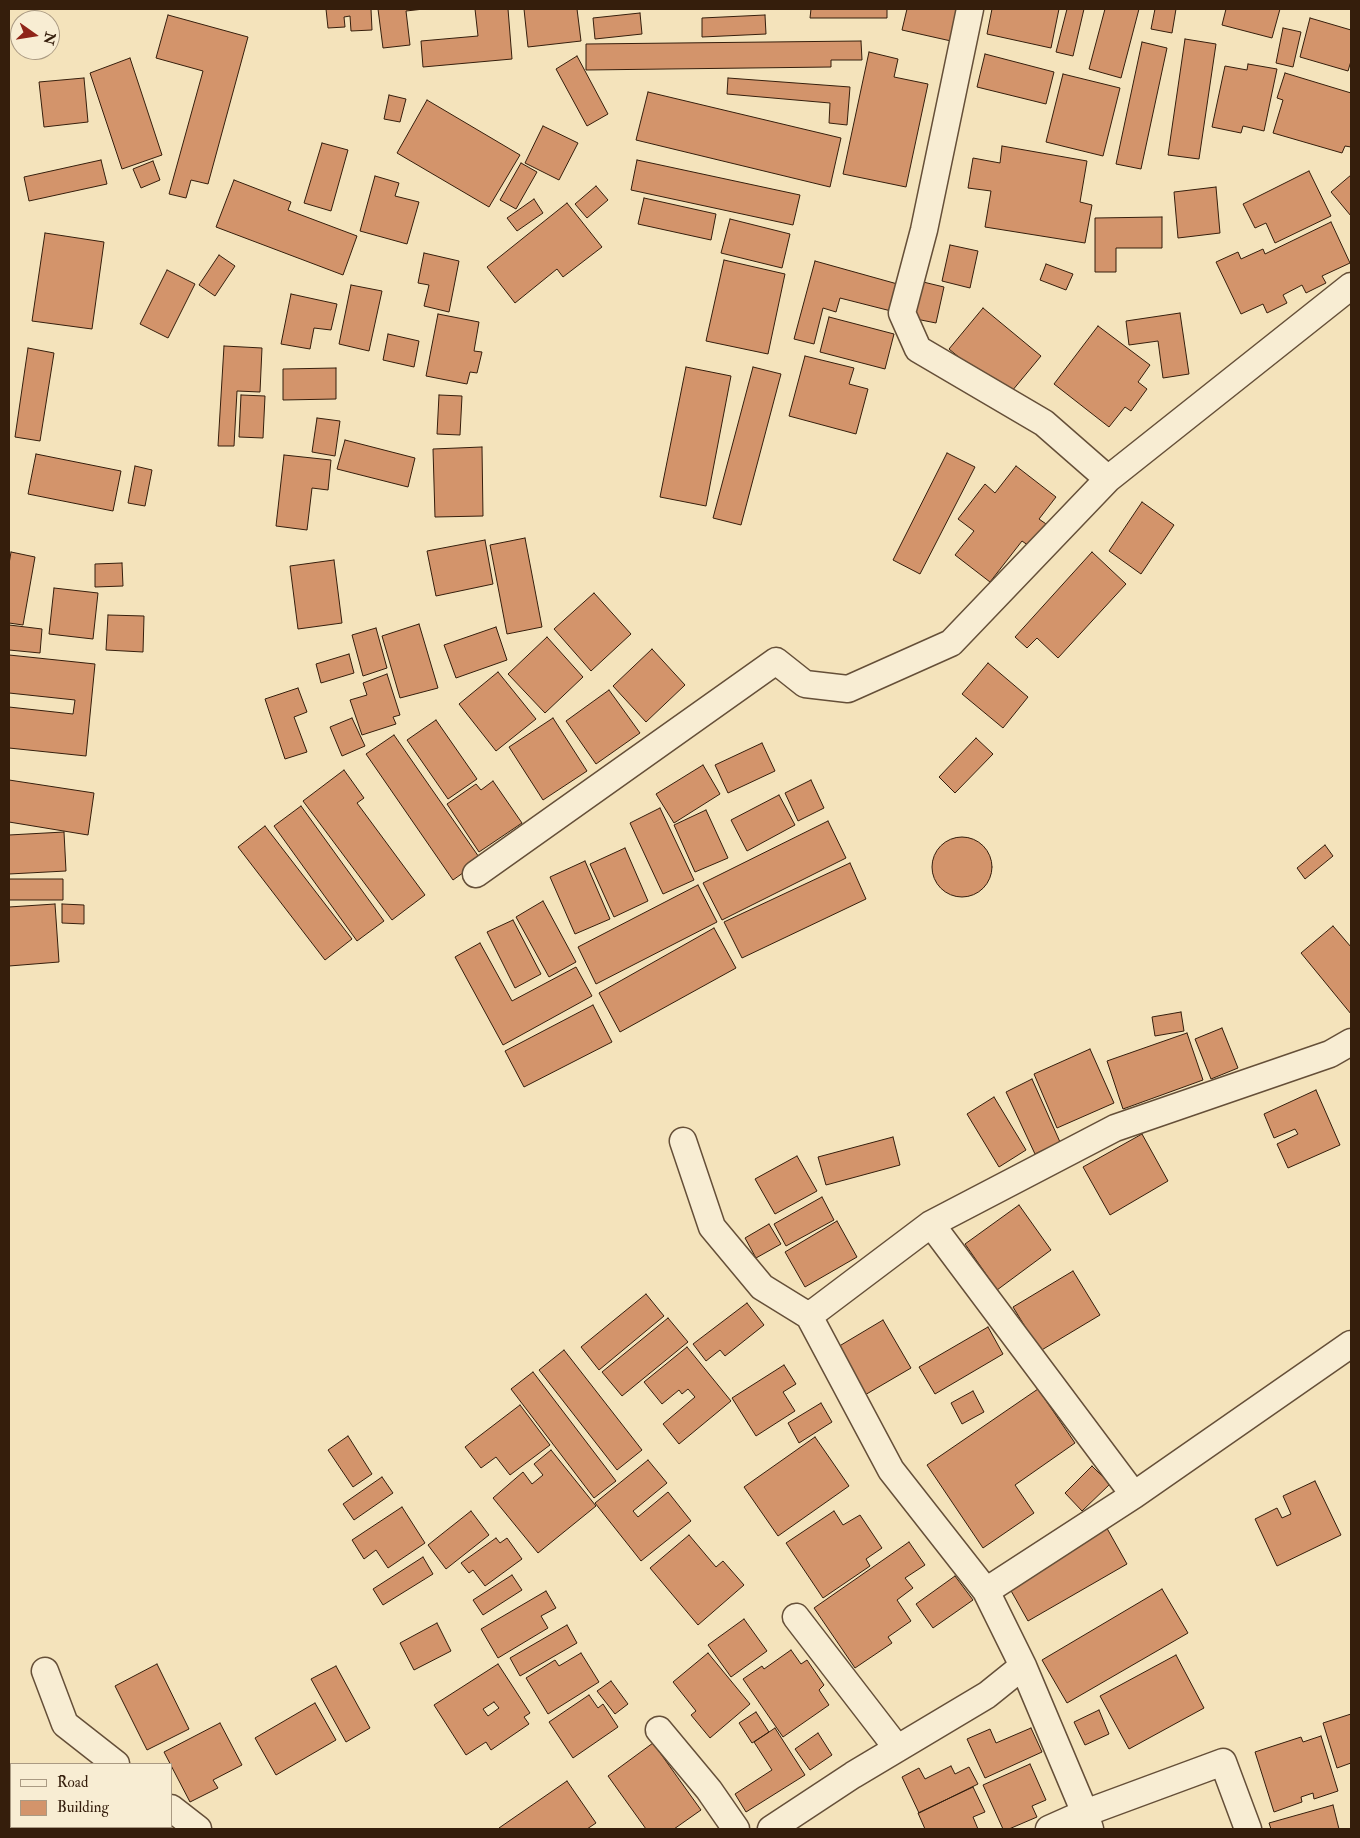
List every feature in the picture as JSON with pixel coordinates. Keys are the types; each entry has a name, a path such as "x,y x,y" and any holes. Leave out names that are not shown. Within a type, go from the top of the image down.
{"street":[{"path":"970,9 924,230 902,313 918,349 1044,423 1108,479"},
{"path":"476,874 776,661 806,684 848,689 951,643 1108,479 1351,286"},
{"path":"809,1316 931,1224 1115,1128 1330,1054 1351,1042"},
{"path":"683,1140 712,1228 762,1287 809,1316 891,1470 986,1591 1023,1666 1087,1821"},
{"path":"931,1224 1134,1494"},
{"path":"986,1591 1134,1494 1351,1344"},
{"path":"796,1617 896,1748"},
{"path":"771,1829 896,1748 987,1695 1023,1666"},
{"path":"45,1670 65,1724 115,1763"},
{"path":"659,1730 709,1790 736,1829"},
{"path":"1049,1829 1087,1821 1223,1762 1248,1829"},
{"path":"172,1809 198,1829"}],"building":[{"path":"326,9 371,9 372,30 351,31 350,16 344,17 345,27 328,28"},
{"path":"378,9 424,9 406,11 410,45 383,48"},
{"path":"475,9 508,9 512,59 423,67 421,41 478,36"},
{"path":"524,9 577,9 581,41 528,47"},
{"path":"811,9 887,9 887,18 810,18"},
{"path":"907,9 958,9 951,41 902,30"},
{"path":"992,9 1059,9 1051,48 987,34"},
{"path":"1067,9 1084,9 1073,56 1056,52"},
{"path":"1105,9 1139,9 1121,78 1089,69"},
{"path":"1155,9 1176,9 1172,33 1151,29"},
{"path":"1226,9 1280,9 1272,38 1222,25"},
{"path":"640,13 642,34 595,39 593,18"},
{"path":"168,15 248,37 208,184 191,180 186,198 169,194 203,71 156,58"},
{"path":"765,15 766,34 702,37 702,18"},
{"path":"1310,18 1351,30 1351,61 1348,71 1300,57"},
{"path":"1283,28 1301,32 1293,67 1276,63"},
{"path":"1185,39 1216,44 1199,159 1168,155"},
{"path":"861,41 862,60 831,60 831,67 586,70 586,44"},
{"path":"1142,42 1167,48 1141,169 1116,164"},
{"path":"869,52 898,59 894,77 928,84 906,187 843,174"},
{"path":"985,54 1054,72 1046,104 977,87"},
{"path":"577,56 608,114 587,126 556,69"},
{"path":"130,58 162,155 122,169 90,73"},
{"path":"1248,64 1277,69 1264,131 1243,126 1241,133 1212,127 1225,66 1247,70"},
{"path":"1285,73 1351,93 1351,147 1345,146 1342,153 1273,133 1283,100 1277,98"},
{"path":"1063,74 1120,88 1103,156 1046,142"},
{"path":"84,78 88,122 44,127 39,82"},
{"path":"728,78 850,87 847,125 829,123 830,103 727,94"},
{"path":"648,92 841,138 830,187 636,140"},
{"path":"389,95 406,99 400,122 384,119"},
{"path":"427,100 520,155 489,207 397,153"},
{"path":"543,126 578,143 559,180 525,163"},
{"path":"322,143 348,150 331,211 304,203"},
{"path":"1002,146 1087,161 1080,202 1092,205 1085,243 985,227 991,191 968,188 973,158 1000,163"},
{"path":"101,160 107,184 29,201 24,177"},
{"path":"637,160 800,195 793,225 631,190"},
{"path":"153,161 160,180 141,188 133,169"},
{"path":"521,163 537,172 516,209 500,200"},
{"path":"1309,171 1331,216 1275,243 1266,223 1255,228 1243,204"},
{"path":"1351,175 1351,216 1331,192"},
{"path":"375,176 399,183 395,196 419,202 407,244 360,231"},
{"path":"234,180 291,202 288,210 357,236 343,275 216,227"},
{"path":"596,186 608,200 587,218 575,204"},
{"path":"1216,187 1220,233 1178,238 1174,192"},
{"path":"644,198 716,214 711,240 638,224"},
{"path":"534,199 543,213 517,231 507,218"},
{"path":"567,203 602,247 563,277 557,269 515,303 487,267"},
{"path":"1162,217 1162,248 1116,248 1116,272 1095,272 1095,218"},
{"path":"730,219 790,234 782,268 721,253"},
{"path":"1331,222 1350,263 1322,276 1326,283 1306,293 1302,285 1283,295 1287,303 1267,313 1263,304 1241,314 1216,262 1238,252 1241,259 1263,249 1265,254"},
{"path":"45,233 104,242 92,329 32,321"},
{"path":"950,245 978,251 970,288 942,281"},
{"path":"424,253 459,261 449,312 424,306 429,285 418,283"},
{"path":"219,255 235,266 215,296 199,285"},
{"path":"724,260 785,274 768,354 706,341"},
{"path":"815,261 901,285 895,312 840,298 836,312 823,308 814,344 794,339"},
{"path":"1046,264 1073,274 1066,290 1040,280"},
{"path":"167,270 195,284 168,338 140,324"},
{"path":"919,281 944,287 936,323 911,318"},
{"path":"351,285 382,291 369,351 339,344"},
{"path":"291,294 337,304 331,330 314,328 310,349 281,344"},
{"path":"983,308 1041,356 1007,397 949,349"},
{"path":"1180,313 1189,374 1163,378 1158,341 1129,345 1126,321"},
{"path":"438,314 479,322 474,351 482,352 477,373 470,372 467,384 426,376"},
{"path":"829,317 894,334 885,369 820,352"},
{"path":"1098,326 1150,365 1138,382 1147,389 1131,411 1125,407 1109,427 1054,384"},
{"path":"388,334 419,341 414,367 383,360"},
{"path":"224,346 262,348 260,392 237,391 234,446 218,446"},
{"path":"28,348 54,353 40,441 15,437"},
{"path":"805,356 854,368 849,384 868,389 856,434 789,416"},
{"path":"686,367 731,376 706,506 660,497"},
{"path":"753,367 781,374 741,525 713,518"},
{"path":"336,368 336,399 283,400 283,369"},
{"path":"241,395 265,396 263,438 239,437"},
{"path":"439,395 462,396 460,435 437,434"},
{"path":"317,418 340,421 335,456 312,452"},
{"path":"345,440 415,458 408,487 337,469"},
{"path":"482,447 483,516 435,517 433,449"},
{"path":"947,453 975,467 920,574 893,560"},
{"path":"36,454 121,471 113,511 28,494"},
{"path":"284,455 331,460 328,490 312,488 307,530 276,526"},
{"path":"135,466 152,470 145,506 128,503"},
{"path":"1016,466 1056,497 1039,519 1049,526 1032,548 1022,541 990,582 955,555 974,531 958,519 985,484 995,493"},
{"path":"1142,502 1174,525 1141,574 1109,551"},
{"path":"525,538 542,627 507,634 490,545"},
{"path":"485,540 493,584 436,596 427,551"},
{"path":"11,552 35,557 23,625 9,623 9,564"},
{"path":"1092,552 1126,584 1058,658 1037,638 1027,648 1015,637"},
{"path":"334,560 342,623 298,629 290,566"},
{"path":"122,563 123,586 95,587 95,564"},
{"path":"54,588 98,593 93,639 49,634"},
{"path":"594,593 631,634 591,671 554,629"},
{"path":"108,615 144,616 143,652 106,650"},
{"path":"419,624 438,688 400,698 382,636"},
{"path":"9,625 42,629 40,653 9,650"},
{"path":"496,627 507,660 456,678 444,645"},
{"path":"376,628 387,668 363,676 352,635"},
{"path":"547,637 583,677 545,713 508,674"},
{"path":"652,649 685,685 646,722 613,686"},
{"path":"349,654 354,673 321,683 316,664"},
{"path":"9,655 95,664 86,756 9,748 9,707 73,714 75,700 9,693"},
{"path":"988,663 1028,697 1003,728 962,694"},
{"path":"498,672 536,719 496,751 459,704"},
{"path":"387,674 400,715 393,717 396,724 362,735 350,700 367,695 363,683"},
{"path":"298,688 307,712 294,717 307,752 285,759 265,699"},
{"path":"609,690 640,733 596,764 566,721"},
{"path":"352,718 365,746 342,756 330,727"},
{"path":"553,718 587,771 543,800 509,747"},
{"path":"436,720 477,779 448,799 407,740"},
{"path":"394,735 481,860 453,880 366,754"},
{"path":"976,738 993,754 955,793 939,777"},
{"path":"762,743 775,771 728,793 715,765"},
{"path":"703,765 720,794 674,823 656,794"},
{"path":"344,770 364,798 357,803 425,895 392,920 303,801"},
{"path":"9,780 94,793 88,835 9,822"},
{"path":"811,780 824,808 798,821 785,793"},
{"path":"493,781 522,823 479,852 447,804 476,784 481,790"},
{"path":"779,795 795,825 747,851 731,820"},
{"path":"301,806 384,921 357,941 274,826"},
{"path":"660,808 694,880 663,894 630,823"},
{"path":"706,810 728,858 695,872 674,825"},
{"path":"828,821 846,858 722,920 703,883"},
{"path":"265,826 352,939 325,960 238,847"},
{"path":"64,832 66,871 9,874 9,835"},
{"path":"962,837 978,842 983,846 987,851 992,867 987,883 983,888 978,892 962,897 946,892 941,888 937,883 932,867 937,851 941,846 946,842"},
{"path":"1325,845 1333,856 1305,879 1297,868"},
{"path":"625,848 648,901 614,917 590,864"},
{"path":"585,861 610,919 575,934 550,877"},
{"path":"850,863 866,899 742,958 724,922"},
{"path":"9,879 63,879 63,900 9,900"},
{"path":"698,885 717,922 596,984 578,947"},
{"path":"543,901 576,962 549,977 516,917"},
{"path":"55,904 59,962 9,966 9,907"},
{"path":"62,904 84,905 84,924 62,923"},
{"path":"513,920 541,974 515,988 487,932"},
{"path":"1333,926 1351,947 1351,1014 1301,953"},
{"path":"714,928 736,968 620,1032 599,993"},
{"path":"480,943 512,1001 576,967 592,996 503,1045 455,957"},
{"path":"593,1005 612,1042 524,1087 505,1051"},
{"path":"1181,1012 1184,1031 1155,1036 1152,1017"},
{"path":"1222,1028 1238,1068 1211,1079 1195,1039"},
{"path":"1187,1033 1203,1080 1123,1109 1107,1061"},
{"path":"1090,1049 1114,1103 1057,1128 1034,1074"},
{"path":"1032,1079 1060,1142 1035,1154 1006,1092"},
{"path":"1316,1090 1340,1145 1288,1168 1277,1144 1298,1134 1295,1129 1274,1138 1264,1114"},
{"path":"994,1097 1026,1150 999,1167 967,1114"},
{"path":"1142,1134 1168,1181 1110,1215 1083,1167"},
{"path":"893,1137 900,1165 826,1185 818,1157"},
{"path":"797,1156 817,1191 775,1214 755,1179"},
{"path":"822,1197 834,1220 786,1246 774,1224"},
{"path":"1019,1205 1051,1250 997,1290 965,1244"},
{"path":"837,1221 857,1257 805,1287 785,1252"},
{"path":"769,1224 781,1244 756,1258 745,1238"},
{"path":"1073,1271 1100,1315 1040,1351 1013,1307"},
{"path":"646,1294 664,1316 599,1370 581,1347"},
{"path":"747,1303 764,1325 725,1356 720,1350 706,1361 693,1344"},
{"path":"668,1318 688,1342 622,1396 602,1372"},
{"path":"883,1320 911,1368 858,1399 831,1351"},
{"path":"988,1327 1003,1354 935,1394 919,1367"},
{"path":"687,1347 731,1401 679,1444 663,1424 695,1397 688,1389 682,1394 679,1390 662,1404 644,1382"},
{"path":"564,1350 642,1450 617,1470 539,1370"},
{"path":"784,1365 796,1384 783,1392 795,1411 756,1436 732,1398"},
{"path":"533,1372 616,1481 594,1498 511,1389"},
{"path":"1038,1389 1075,1443 1015,1485 1034,1513 983,1548 927,1465"},
{"path":"973,1391 984,1412 962,1424 951,1403"},
{"path":"821,1403 832,1422 799,1443 788,1423"},
{"path":"520,1405 550,1445 510,1475 496,1457 481,1468 465,1447"},
{"path":"348,1436 372,1474 353,1487 328,1450"},
{"path":"815,1437 849,1486 778,1536 744,1487"},
{"path":"551,1450 596,1506 538,1553 493,1498 523,1472 532,1484 543,1475 534,1464"},
{"path":"648,1460 667,1483 633,1511 638,1517 668,1492 691,1521 641,1561 595,1503"},
{"path":"1092,1466 1110,1484 1082,1511 1065,1493"},
{"path":"382,1477 393,1493 354,1520 343,1504"},
{"path":"1315,1481 1341,1535 1277,1566 1255,1519 1277,1508 1282,1518 1291,1514 1283,1496"},
{"path":"402,1507 425,1543 388,1568 376,1550 364,1559 352,1540"},
{"path":"471,1511 489,1535 446,1569 428,1545"},
{"path":"834,1511 843,1525 860,1515 882,1548 866,1559 870,1566 823,1598 786,1543"},
{"path":"1104,1523 1127,1564 1028,1621 1005,1580"},
{"path":"689,1535 716,1567 723,1561 744,1585 698,1625 650,1568"},
{"path":"496,1538 500,1543 507,1538 522,1559 485,1586 473,1570 469,1573 461,1563"},
{"path":"909,1542 925,1565 905,1578 913,1588 897,1600 911,1621 888,1637 892,1643 855,1668 814,1608"},
{"path":"423,1557 433,1574 383,1605 373,1589"},
{"path":"512,1575 522,1590 483,1615 473,1600"},
{"path":"955,1576 973,1600 933,1628 916,1604"},
{"path":"1162,1589 1188,1633 1067,1703 1042,1660"},
{"path":"546,1591 556,1608 541,1616 548,1628 498,1658 481,1629"},
{"path":"744,1619 767,1651 731,1677 708,1645"},
{"path":"437,1623 451,1651 414,1670 400,1643"},
{"path":"567,1625 577,1643 520,1676 510,1658"},
{"path":"791,1650 801,1664 807,1660 824,1685 819,1690 829,1705 783,1737 743,1679 762,1666 764,1669"},
{"path":"581,1653 599,1682 548,1714 526,1678 555,1660 559,1666"},
{"path":"708,1653 750,1704 710,1738 691,1715 696,1711 673,1682"},
{"path":"1176,1655 1204,1708 1129,1749 1100,1696"},
{"path":"157,1664 189,1729 147,1750 115,1686"},
{"path":"498,1664 530,1713 524,1717 529,1724 491,1750 486,1742 466,1755 434,1705","holes":["494,1702 499,1708 488,1716 483,1709"]},
{"path":"336,1666 370,1728 346,1742 311,1679"},
{"path":"611,1681 628,1704 615,1714 597,1691"},
{"path":"589,1695 598,1708 603,1704 618,1727 573,1758 549,1722"},
{"path":"315,1703 336,1740 276,1775 255,1738"},
{"path":"1099,1710 1109,1734 1085,1745 1074,1722"},
{"path":"756,1712 769,1732 752,1743 739,1723"},
{"path":"1351,1714 1351,1763 1337,1768 1323,1723"},
{"path":"220,1723 242,1765 213,1780 218,1788 190,1802 172,1767 172,1763 170,1763 164,1752"},
{"path":"775,1728 805,1775 746,1812 735,1794 772,1770 754,1742"},
{"path":"1031,1728 1042,1752 985,1778 967,1739 990,1729 996,1743"},
{"path":"818,1733 832,1755 810,1770 795,1749"},
{"path":"1321,1736 1338,1791 1314,1799 1313,1793 1301,1797 1302,1802 1274,1812 1255,1752 1301,1737 1303,1742"},
{"path":"653,1743 701,1810 674,1829 646,1829 608,1776"},
{"path":"1030,1764 1046,1800 1032,1806 1037,1817 1009,1829 1003,1829 983,1785"},
{"path":"951,1766 955,1774 969,1767 978,1784 919,1813 902,1777 919,1768 925,1779"},
{"path":"567,1781 596,1823 587,1829 499,1828"},
{"path":"973,1787 985,1812 973,1817 978,1829 925,1829 918,1813"},
{"path":"1333,1805 1339,1829 1271,1829 1269,1823"}]}
